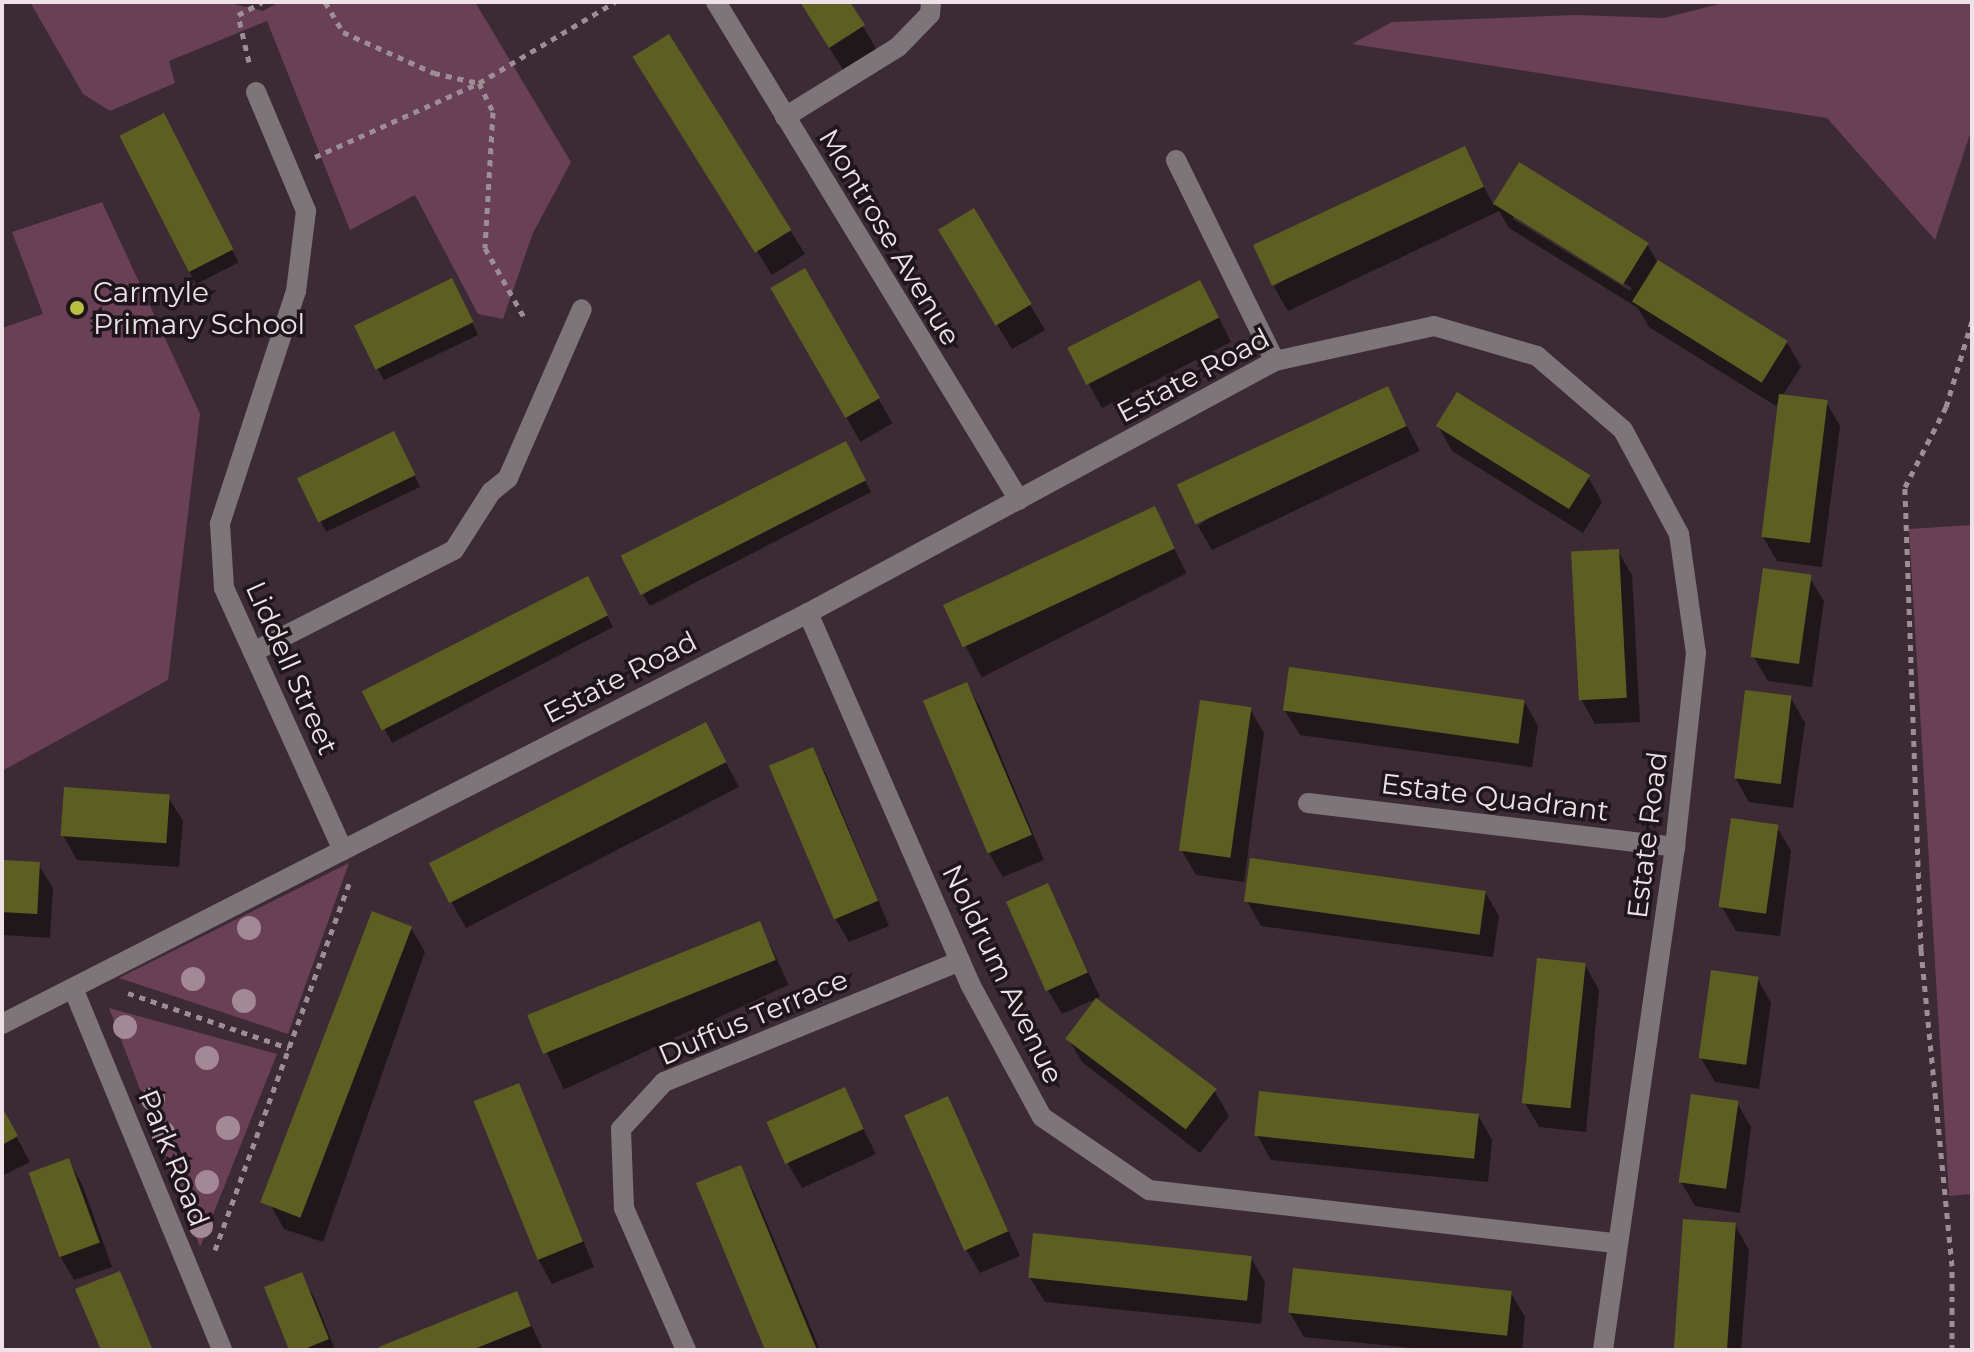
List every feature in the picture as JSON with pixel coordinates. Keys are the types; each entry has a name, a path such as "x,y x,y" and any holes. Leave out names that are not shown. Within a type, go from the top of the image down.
{"street":[{"name":"Montrose Avenue","path":"716,2 1019,500"},
{"path":"785,117 898,47 930,14 931,2"},
{"name":"Liddell Street","path":"256,92 306,211 296,291 220,524 224,588 343,850"},
{"path":"1176,160 1275,361"},
{"path":"253,652 454,550 491,492 508,478 582,309"},
{"name":"Estate Road","path":"2,1024 808,613 1275,361 1434,326 1537,356 1623,430 1679,534 1696,653 1675,847 1603,1350"},
{"name":"Noldrum Avenue","path":"808,613 960,961 1042,1117 1149,1190 1617,1243"},
{"name":"Estate Quadrant","path":"1308,803 1675,847"},
{"name":"Duffus Terrace","path":"684,1350 624,1208 621,1129 664,1082 960,961"},
{"name":"Park Road","path":"81,984 222,1350"}],"path":[{"path":"256,92 238,15 262,2"},
{"path":"325,2 343,32 434,73 479,83"},
{"path":"289,169 479,83 615,2"},
{"path":"479,83 493,112 485,248 525,319"},
{"path":"1952,1350 1952,1266 1921,950 1905,487 1946,407 1972,321"},
{"path":"198,1292 365,839"},
{"path":"81,984 289,1048"}],"shaded area":[{"path":"30,2 225,2 263,11 279,2 475,2 571,162 533,233 503,319 478,314 415,195 350,230 267,21 169,61 175,83 110,111 83,94"},
{"path":"1727,2 1972,2 1972,128 1935,240 1827,118 1352,44 1392,22 1576,15 1664,18"},
{"name":"Carmyle Primary School","path":"102,202 200,414 168,680 2,771 2,328 43,314 12,232"},
{"path":"1972,525 1972,1194 1949,1196 1909,529"},
{"path":"349,863 288,1034 119,978"},
{"path":"109,1008 277,1054 200,1247"}],"building":[{"path":"800,2 850,2 865,25 829,48"},
{"path":"669,34 791,230 755,253 633,57"},
{"path":"164,113 233,249 189,272 119,136"},
{"path":"1465,146 1484,187 1272,286 1253,245"},
{"path":"1519,162 1649,243 1623,285 1493,204"},
{"path":"974,208 1032,304 996,326 938,230"},
{"path":"1658,260 1788,341 1762,383 1632,302"},
{"path":"805,268 880,398 845,418 770,288"},
{"path":"452,278 473,322 376,370 354,326"},
{"path":"1200,280 1219,317 1086,385 1067,348"},
{"path":"1388,386 1407,426 1195,524 1177,484"},
{"path":"1457,392 1590,475 1569,509 1436,426"},
{"path":"1779,394 1828,400 1810,543 1761,537"},
{"path":"394,431 415,475 318,522 297,478"},
{"path":"846,441 866,480 641,595 621,556"},
{"path":"1155,506 1175,549 963,647 943,605"},
{"path":"1619,549 1627,698 1579,700 1571,552"},
{"path":"1763,568 1812,575 1799,664 1750,657"},
{"path":"588,576 608,615 382,731 362,691"},
{"path":"1289,667 1525,700 1519,744 1283,711"},
{"path":"967,682 1032,835 988,854 923,701"},
{"path":"1745,690 1792,696 1781,784 1734,778"},
{"path":"1200,700 1251,707 1230,858 1179,851"},
{"path":"706,722 726,762 449,903 429,863"},
{"path":"813,747 878,901 834,919 769,766"},
{"path":"64,787 170,794 166,843 61,836"},
{"path":"1731,818 1779,825 1766,914 1718,907"},
{"path":"1250,858 1486,891 1480,935 1244,902"},
{"path":"2,860 40,862 37,914 2,912"},
{"path":"1048,883 1088,973 1046,991 1006,902"},
{"path":"372,911 412,926 300,1218 260,1202"},
{"path":"760,921 776,960 543,1054 527,1015"},
{"path":"1537,958 1586,963 1570,1108 1522,1103"},
{"path":"1711,970 1759,977 1746,1065 1699,1058"},
{"path":"1096,998 1217,1089 1186,1130 1065,1039"},
{"path":"519,1083 583,1242 538,1260 474,1101"},
{"path":"845,1087 864,1129 785,1164 766,1122"},
{"path":"1259,1091 1479,1114 1474,1159 1254,1136"},
{"path":"1691,1094 1739,1101 1726,1189 1679,1182"},
{"path":"948,1096 1008,1231 964,1251 904,1116"},
{"path":"2,1107 18,1136 2,1145"},
{"path":"69,1158 100,1243 59,1257 29,1173"},
{"path":"741,1165 817,1350 765,1350 696,1183"},
{"path":"1683,1219 1736,1223 1727,1350 1674,1350"},
{"path":"1033,1233 1252,1256 1247,1301 1028,1278"},
{"path":"1293,1268 1512,1291 1507,1336 1288,1313"},
{"path":"120,1271 152,1350 101,1350 75,1289"},
{"path":"302,1272 329,1339 302,1350 289,1350 264,1287"},
{"path":"517,1291 531,1326 472,1350 381,1350 379,1347"}],"place":[{"name":"Carmyle Primary School","path":"77,308"}]}
